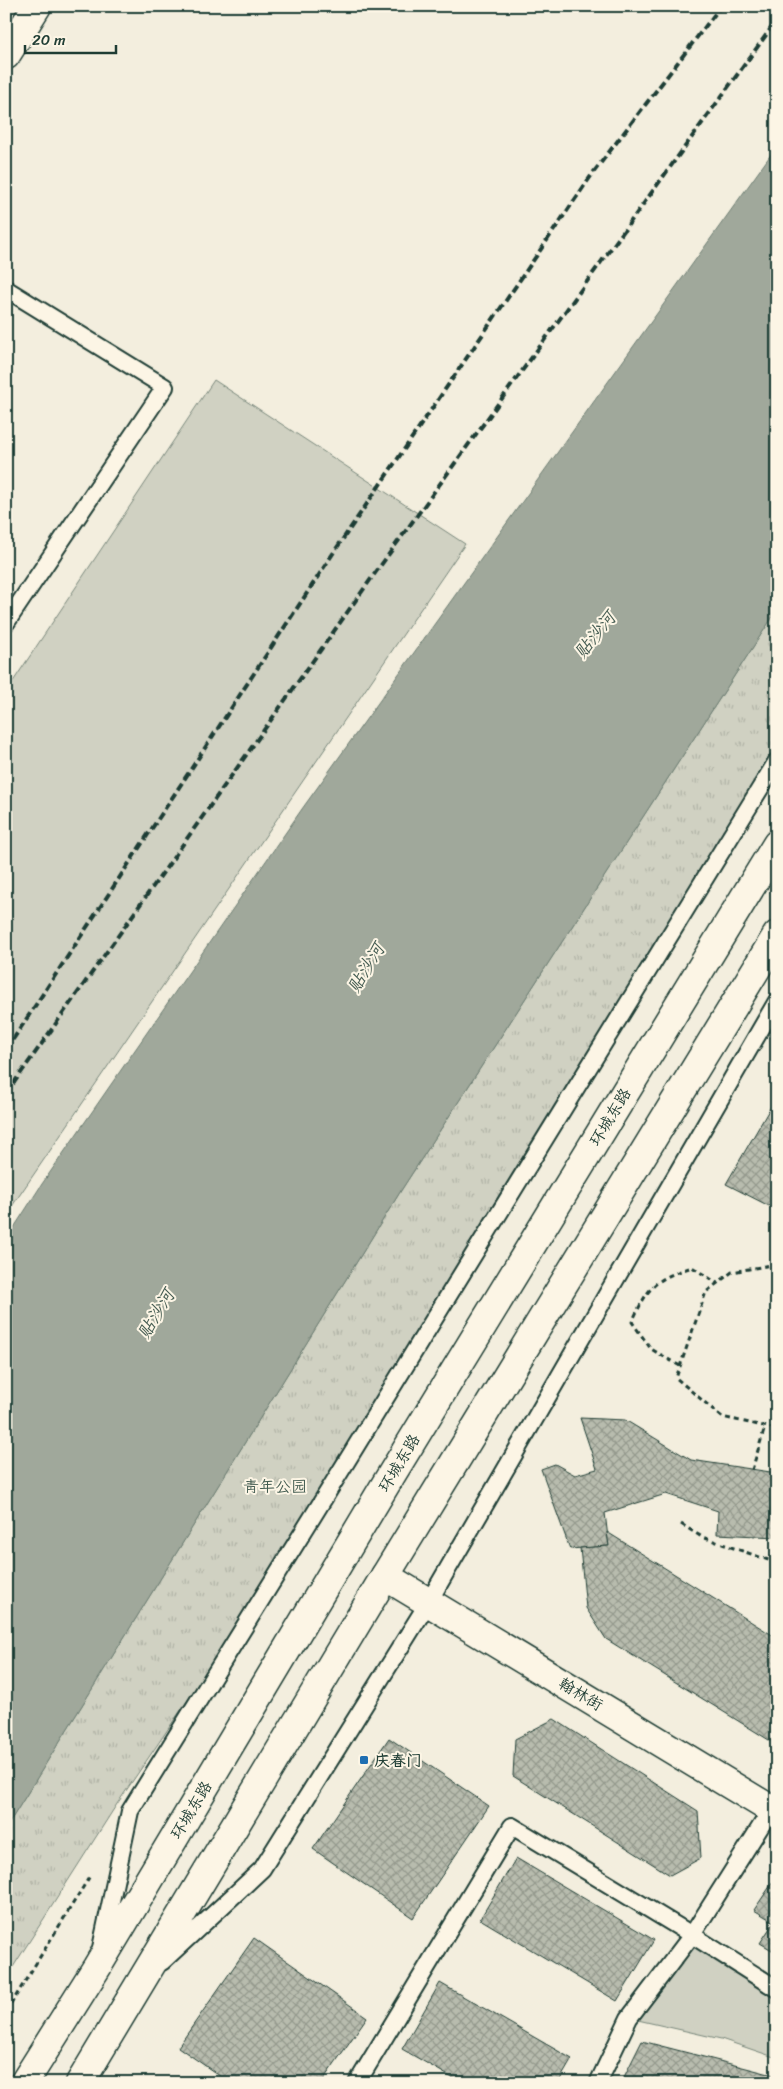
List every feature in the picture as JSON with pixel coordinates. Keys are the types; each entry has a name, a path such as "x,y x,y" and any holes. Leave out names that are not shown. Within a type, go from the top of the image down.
{"main road":[{"path":"6,55 37,6"},
{"name":"环城东路","path":"24,2083 97,1967 398,1464 777,844"},
{"path":"80,2083 385,1576 777,935"},
{"name":"翰林街","path":"385,1576 428,1604 774,1811"}],"lane":[{"path":"6,289 165,387 6,623"},
{"path":"97,1967 130,1811 319,1508 777,762"},
{"path":"140,1982 262,1869 428,1604 777,1001"},
{"path":"598,2083 629,2018 692,1935 774,1811"},
{"path":"356,2083 512,1826 777,1989"}],"path":[{"path":"777,1264 732,1272 706,1292 676,1378 722,1418 777,1429"},
{"path":"680,1366 651,1349 632,1322 644,1296 663,1277 692,1267 717,1283"},
{"path":"752,1470 765,1427"},
{"path":"681,1524 702,1537 777,1563"},
{"path":"6,2012 94,1870"}],"green space":[{"path":"214,380 465,544 6,1215 6,692"},
{"name":"青年公园","path":"777,610 777,759 313,1516 117,1804 6,1978 6,1828 402,1189"},
{"path":"692,1935 777,1989 777,2058 721,2039 629,2018"}],"water":[{"name":"贴沙河","path":"777,146 777,610 402,1189 6,1828 6,1240 42,1184 302,809"}],"building":[{"path":"777,1096 777,1210 726,1184"},
{"path":"580,1418 625,1420 691,1460 777,1473 777,1537 717,1534 718,1511 666,1494 605,1513 609,1546 570,1549 541,1469 555,1464 575,1475 597,1469"},
{"path":"607,1532 777,1638 777,1745 606,1639 586,1608 580,1548 609,1546"},
{"path":"554,1719 698,1811 701,1858 670,1875 513,1776 515,1739"},
{"path":"389,1738 489,1806 413,1918 313,1849"},
{"path":"516,1858 654,1940 617,2001 480,1919"},
{"path":"777,1876 777,1953 760,1943 774,1922 754,1910"},
{"path":"254,1938 367,2017 321,2083 230,2083 178,2047"},
{"path":"440,1983 572,2059 558,2083 461,2083 402,2049"},
{"path":"642,2041 777,2076 777,2083 621,2083"}],"railway":[{"path":"6,1050 334,552 593,173 721,6"},
{"path":"6,1094 373,576 777,20"}],"place":[{"name":"庆春门","path":"364,1760"}]}
